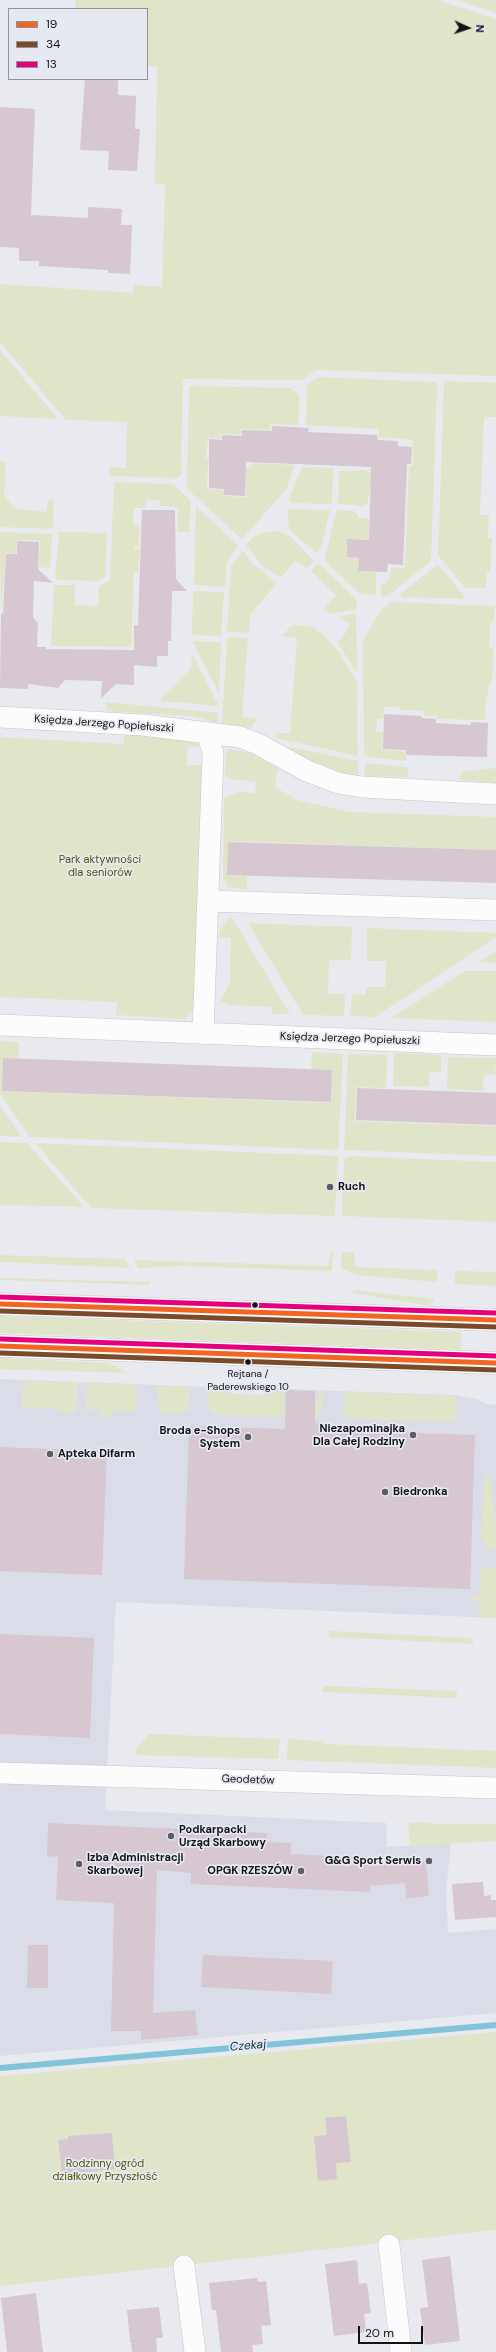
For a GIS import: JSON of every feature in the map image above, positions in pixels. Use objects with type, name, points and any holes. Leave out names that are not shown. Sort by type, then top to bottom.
[{"type":"main road","points":[[0,1304],[496,1320]]},
{"type":"main road","points":[[0,1346],[496,1363]]},
{"type":"street","name":"Księdza Jerzego Popiełuszki","points":[[0,717],[143,725],[208,735],[240,737],[258,744],[307,771],[338,783],[362,787],[496,794]]},
{"type":"street","points":[[203,1034],[213,753],[208,735]]},
{"type":"street","points":[[208,901],[496,910]]},
{"type":"street","name":"Księdza Jerzego Popiełuszki","points":[[0,1025],[496,1045]]},
{"type":"street","name":"Geodetów","points":[[0,1773],[496,1788]]},
{"type":"street","points":[[389,2245],[401,2352]]},
{"type":"street","points":[[184,2266],[195,2352]]},
{"type":"shaded area","points":[[0,1379],[212,1387],[235,1394],[260,1395],[283,1389],[454,1395],[479,1400],[485,1404],[496,1405],[496,1618],[116,1602],[105,1810],[386,1823],[387,1847],[451,1843],[446,1892],[448,1933],[496,1929],[496,2013],[0,2056]]},
{"type":"green space","points":[[76,0],[437,0],[496,19],[496,376],[316,370],[302,380],[183,379],[181,475],[177,478],[109,476],[110,467],[126,468],[127,422],[66,420],[0,342],[0,284],[133,293],[134,285],[162,287],[165,185],[155,184],[157,67],[148,66],[148,8],[75,8]]},
{"type":"green space","points":[[457,0],[496,0],[496,13]]},
{"type":"green space","points":[[0,350],[58,419],[0,416]]},
{"type":"green space","points":[[318,377],[434,382],[437,384],[431,561],[388,596],[381,596],[381,586],[389,580],[391,568],[405,568],[409,466],[413,466],[413,440],[379,437],[379,429],[306,425],[307,385]]},
{"type":"green space","points":[[444,381],[496,383],[496,417],[484,417],[480,515],[489,515],[488,538],[492,538],[490,572],[487,572],[486,588],[465,588],[438,555]]},
{"type":"green space","points":[[189,386],[291,388],[300,395],[298,425],[270,424],[271,430],[241,429],[241,434],[221,434],[221,439],[208,438],[206,458],[211,458],[210,462],[208,462],[207,489],[223,490],[222,496],[246,497],[245,469],[254,463],[294,465],[286,490],[242,539],[187,489]]},
{"type":"green space","points":[[0,460],[6,463],[4,493],[9,502],[16,509],[46,512],[48,500],[54,499],[53,527],[50,529],[0,527]]},
{"type":"green space","points":[[302,467],[333,468],[331,504],[291,503],[289,498]]},
{"type":"green space","points":[[364,470],[372,474],[368,502],[365,506],[338,504],[339,471]]},
{"type":"green space","points":[[114,482],[173,484],[191,501],[189,532],[177,532],[178,507],[160,506],[160,501],[146,499],[145,508],[134,508],[133,524],[139,525],[139,546],[134,546],[134,548],[140,549],[138,573],[134,573],[131,647],[51,646],[54,585],[75,585],[74,605],[98,606],[99,586],[110,580]]},
{"type":"green space","points":[[196,506],[238,546],[227,562],[225,587],[194,585]]},
{"type":"green space","points":[[287,509],[330,510],[320,551],[316,553],[289,529]]},
{"type":"green space","points":[[337,510],[354,511],[359,518],[369,519],[369,531],[373,532],[372,540],[348,539],[347,557],[359,558],[358,571],[376,572],[376,592],[374,595],[360,594],[326,562],[325,557]]},
{"type":"green space","points":[[275,531],[284,533],[292,538],[314,561],[307,568],[295,561],[281,577],[274,574],[261,564],[246,546],[252,538],[261,533]]},
{"type":"green space","points":[[0,532],[52,534],[50,568],[39,567],[40,541],[17,540],[16,554],[6,553],[1,613]]},
{"type":"green space","points":[[59,532],[107,533],[105,577],[99,581],[58,580],[55,578]]},
{"type":"green space","points":[[243,551],[252,563],[277,583],[250,615],[249,633],[227,632],[231,565]]},
{"type":"green space","points":[[317,564],[321,565],[356,599],[357,609],[331,614],[324,609],[336,595],[311,571]]},
{"type":"green space","points":[[437,565],[465,597],[464,599],[401,597],[400,594]]},
{"type":"green space","points":[[193,591],[224,592],[221,636],[192,635]]},
{"type":"green space","points":[[391,602],[495,606],[494,621],[490,622],[489,648],[494,648],[492,682],[489,682],[488,696],[486,696],[485,720],[437,719],[437,716],[424,716],[424,711],[400,710],[399,707],[384,707],[383,719],[377,719],[376,732],[383,732],[382,750],[405,751],[406,761],[369,757],[364,754],[363,640],[381,610]]},
{"type":"green space","points":[[356,613],[357,673],[337,642],[339,640],[341,641],[350,624],[338,617]]},
{"type":"green space","points":[[294,625],[313,627],[325,636],[339,652],[357,681],[358,756],[276,738],[276,733],[290,733],[297,638],[282,636]]},
{"type":"green space","points":[[229,637],[248,638],[242,717],[258,718],[251,727],[243,728],[222,724],[227,639]]},
{"type":"green space","points":[[192,641],[221,642],[219,693]]},
{"type":"green space","points":[[192,653],[219,706],[161,701],[160,699],[191,668]]},
{"type":"green space","points":[[106,702],[218,713],[217,723],[192,716],[106,711]]},
{"type":"green space","name":"Park aktywności dla seniorów","points":[[125,732],[193,739],[200,746],[188,747],[186,765],[203,765],[196,1009],[184,1019],[116,1015],[117,1002],[0,997],[0,737],[123,744]]},
{"type":"green space","points":[[279,745],[358,761],[359,779],[303,758]]},
{"type":"green space","points":[[229,749],[250,753],[278,768],[275,787],[297,800],[349,812],[496,817],[496,850],[228,841],[227,875],[247,876],[247,890],[228,887],[223,877],[224,798],[237,792],[255,793],[256,782],[232,779],[225,776],[226,754]]},
{"type":"green space","points":[[366,763],[406,767],[408,769],[408,777],[364,776]]},
{"type":"green space","points":[[494,768],[496,770],[496,783],[459,780],[462,772]]},
{"type":"green space","points":[[231,916],[290,1014],[272,1014],[271,1007],[228,1005],[220,1001],[230,983],[231,938],[219,937],[220,930]]},
{"type":"green space","points":[[248,923],[352,927],[351,960],[329,960],[328,994],[345,994],[344,1016],[303,1015]]},
{"type":"green space","points":[[367,928],[496,933],[496,937],[375,1017],[350,1016],[352,994],[366,995],[366,987],[385,987],[386,961],[367,961]]},
{"type":"green space","points":[[496,951],[496,963],[479,962]]},
{"type":"green space","points":[[465,971],[496,971],[496,1022],[391,1018]]},
{"type":"green space","points":[[0,1041],[19,1042],[18,1058],[3,1058],[2,1091],[331,1103],[332,1070],[311,1069],[312,1052],[343,1054],[338,1150],[30,1137],[0,1094]]},
{"type":"green space","points":[[394,1053],[441,1055],[441,1072],[429,1072],[429,1087],[393,1086]]},
{"type":"green space","points":[[348,1054],[387,1055],[386,1088],[356,1087],[355,1121],[496,1126],[496,1156],[344,1150]]},
{"type":"green space","points":[[448,1057],[496,1058],[495,1075],[484,1075],[483,1091],[447,1089]]},
{"type":"green space","points":[[0,1105],[22,1137],[0,1136]]},
{"type":"green space","points":[[0,1142],[27,1143],[84,1207],[0,1205]]},
{"type":"green space","points":[[35,1143],[338,1156],[335,1216],[91,1208]]},
{"type":"green space","points":[[349,1156],[496,1162],[496,1222],[342,1216],[344,1159]]},
{"type":"green space","points":[[331,1251],[333,1251],[332,1271],[183,1266],[138,1268],[134,1260],[328,1266]]},
{"type":"green space","points":[[342,1252],[354,1253],[355,1267],[438,1270],[437,1282],[356,1275],[341,1268]]},
{"type":"green space","points":[[0,1255],[125,1259],[130,1268],[0,1262]]},
{"type":"green space","points":[[455,1271],[496,1272],[496,1286],[455,1284]]},
{"type":"green space","points":[[0,1278],[150,1282],[150,1285],[0,1280]]},
{"type":"green space","points":[[353,1290],[435,1299],[429,1305],[425,1305],[353,1293]]},
{"type":"green space","points":[[0,1316],[461,1332],[461,1350],[0,1333]]},
{"type":"green space","points":[[0,1358],[109,1363],[128,1373],[0,1369]]},
{"type":"green space","points":[[23,1381],[78,1382],[77,1413],[60,1413],[60,1409],[22,1408]]},
{"type":"green space","points":[[87,1383],[135,1384],[138,1412],[113,1410],[112,1416],[99,1415],[99,1410],[86,1409]]},
{"type":"green space","points":[[157,1385],[190,1387],[189,1410],[183,1413],[160,1412]]},
{"type":"green space","points":[[208,1387],[234,1395],[260,1396],[284,1390],[284,1402],[317,1403],[318,1391],[323,1391],[321,1414],[318,1418],[215,1415],[207,1408]]},
{"type":"green space","points":[[345,1392],[456,1396],[455,1419],[453,1422],[349,1419],[344,1413]]},
{"type":"green space","points":[[490,1475],[496,1528],[496,1550],[489,1550],[481,1539],[484,1476]]},
{"type":"green space","points":[[480,1567],[496,1568],[496,1618],[480,1618],[479,1601],[465,1600],[479,1595]]},
{"type":"green space","points":[[329,1631],[471,1638],[474,1644],[329,1637]]},
{"type":"green space","points":[[323,1686],[457,1691],[457,1698],[323,1692]]},
{"type":"green space","points":[[149,1734],[280,1739],[278,1759],[136,1755],[135,1752],[137,1747]]},
{"type":"green space","points":[[288,1739],[321,1741],[322,1739],[325,1744],[496,1751],[496,1768],[287,1760]]},
{"type":"green space","points":[[420,1822],[435,1824],[496,1824],[496,1841],[410,1846],[408,1823]]},
{"type":"green space","name":"Rodzinny ogród działkowy Przyszłość","points":[[496,2032],[496,2230],[0,2286],[0,2076]]},
{"type":"building","points":[[85,80],[118,80],[118,95],[136,96],[135,129],[140,129],[137,171],[108,170],[109,151],[80,150]]},
{"type":"building","points":[[0,107],[35,109],[31,215],[88,218],[88,207],[122,209],[121,225],[132,225],[130,274],[108,273],[108,270],[39,266],[39,261],[19,261],[19,248],[0,247]]},
{"type":"building","points":[[272,426],[309,428],[308,432],[377,435],[378,440],[398,441],[398,446],[412,447],[411,464],[407,464],[403,565],[388,564],[387,572],[358,571],[359,558],[347,557],[347,539],[369,540],[371,467],[246,462],[245,496],[223,495],[224,489],[209,488],[209,439],[222,440],[222,435],[242,436],[242,430],[272,431]]},
{"type":"building","points":[[142,510],[175,510],[176,579],[187,591],[172,591],[171,641],[168,641],[168,656],[157,656],[157,667],[134,665],[134,685],[116,684],[101,698],[102,681],[65,680],[58,688],[28,684],[28,689],[0,688],[1,614],[3,614],[6,554],[17,554],[17,541],[39,542],[38,569],[53,583],[34,581],[33,618],[38,623],[37,647],[46,647],[46,649],[134,650],[134,625],[138,625]]},
{"type":"building","points":[[384,714],[422,716],[421,718],[436,719],[436,723],[471,725],[471,722],[488,723],[487,757],[406,755],[406,750],[383,749]]},
{"type":"building","points":[[228,842],[496,850],[496,883],[227,875]]},
{"type":"building","points":[[3,1058],[332,1070],[331,1102],[2,1091]]},
{"type":"building","points":[[357,1088],[496,1093],[496,1125],[356,1120]]},
{"type":"building","points":[[286,1390],[315,1391],[315,1423],[356,1431],[475,1435],[470,1589],[184,1579],[189,1426],[285,1429]]},
{"type":"building","points":[[0,1447],[107,1451],[102,1575],[0,1571]]},
{"type":"building","points":[[0,1634],[94,1638],[90,1738],[0,1734]]},
{"type":"building","points":[[48,1823],[267,1833],[267,1842],[291,1843],[291,1854],[371,1858],[371,1866],[426,1861],[429,1896],[406,1898],[405,1883],[370,1886],[370,1892],[191,1884],[191,1873],[157,1870],[153,2013],[195,2010],[198,2035],[141,2040],[141,2031],[111,2031],[114,1903],[56,1900],[58,1857],[47,1856]]},
{"type":"building","points":[[483,1882],[484,1896],[491,1895],[491,1900],[496,1900],[496,1917],[455,1920],[452,1884]]},
{"type":"building","points":[[28,1945],[48,1945],[48,1988],[27,1988]]},
{"type":"building","points":[[203,1955],[333,1961],[331,1994],[201,1987]]},
{"type":"building","points":[[346,2116],[351,2162],[336,2163],[337,2179],[318,2181],[314,2136],[327,2135],[325,2118]]},
{"type":"building","points":[[112,2133],[115,2169],[82,2173],[83,2180],[63,2182],[58,2140],[68,2139],[68,2136]]},
{"type":"building","points":[[450,2256],[460,2341],[425,2345],[420,2308],[428,2307],[422,2260]]},
{"type":"building","points":[[357,2260],[359,2284],[367,2283],[371,2313],[364,2314],[366,2332],[334,2336],[325,2264]]},
{"type":"building","points":[[257,2278],[258,2282],[266,2281],[271,2325],[261,2326],[263,2344],[252,2345],[253,2352],[221,2352],[216,2310],[212,2310],[209,2283]]},
{"type":"building","points":[[36,2293],[43,2352],[7,2352],[1,2298]]},
{"type":"building","points":[[159,2307],[163,2338],[156,2338],[157,2352],[132,2352],[131,2342],[129,2342],[127,2310]]},
{"type":"waterway","name":"Czekaj","points":[[0,2068],[496,2025]]},
{"type":"transit line","name":"13","points":[[0,1297],[496,1313]]},
{"type":"transit line","name":"19","points":[[0,1304],[496,1320]]},
{"type":"transit line","name":"34","points":[[0,1311],[496,1327]]},
{"type":"transit line","name":"13","points":[[0,1339],[496,1356]]},
{"type":"transit line","name":"19","points":[[0,1346],[496,1363]]},
{"type":"transit line","name":"34","points":[[0,1353],[496,1370]]},
{"type":"place","name":"Ruch","points":[[330,1187]]},
{"type":"place","name":"Rejtana / Paderewskiego 10","points":[[248,1362]]},
{"type":"place","name":"Niezapominajka Dla Całej Rodziny","points":[[413,1435]]},
{"type":"place","name":"Broda e-Shops System","points":[[248,1437]]},
{"type":"place","name":"Apteka Difarm","points":[[50,1454]]},
{"type":"place","name":"Biedronka","points":[[385,1492]]},
{"type":"place","name":"Podkarpacki Urząd Skarbowy","points":[[171,1836]]},
{"type":"place","name":"G&G Sport Serwis","points":[[429,1861]]},
{"type":"place","name":"Izba Administracji Skarbowej","points":[[79,1864]]},
{"type":"place","name":"OPGK RZESZÓW","points":[[301,1871]]}]
